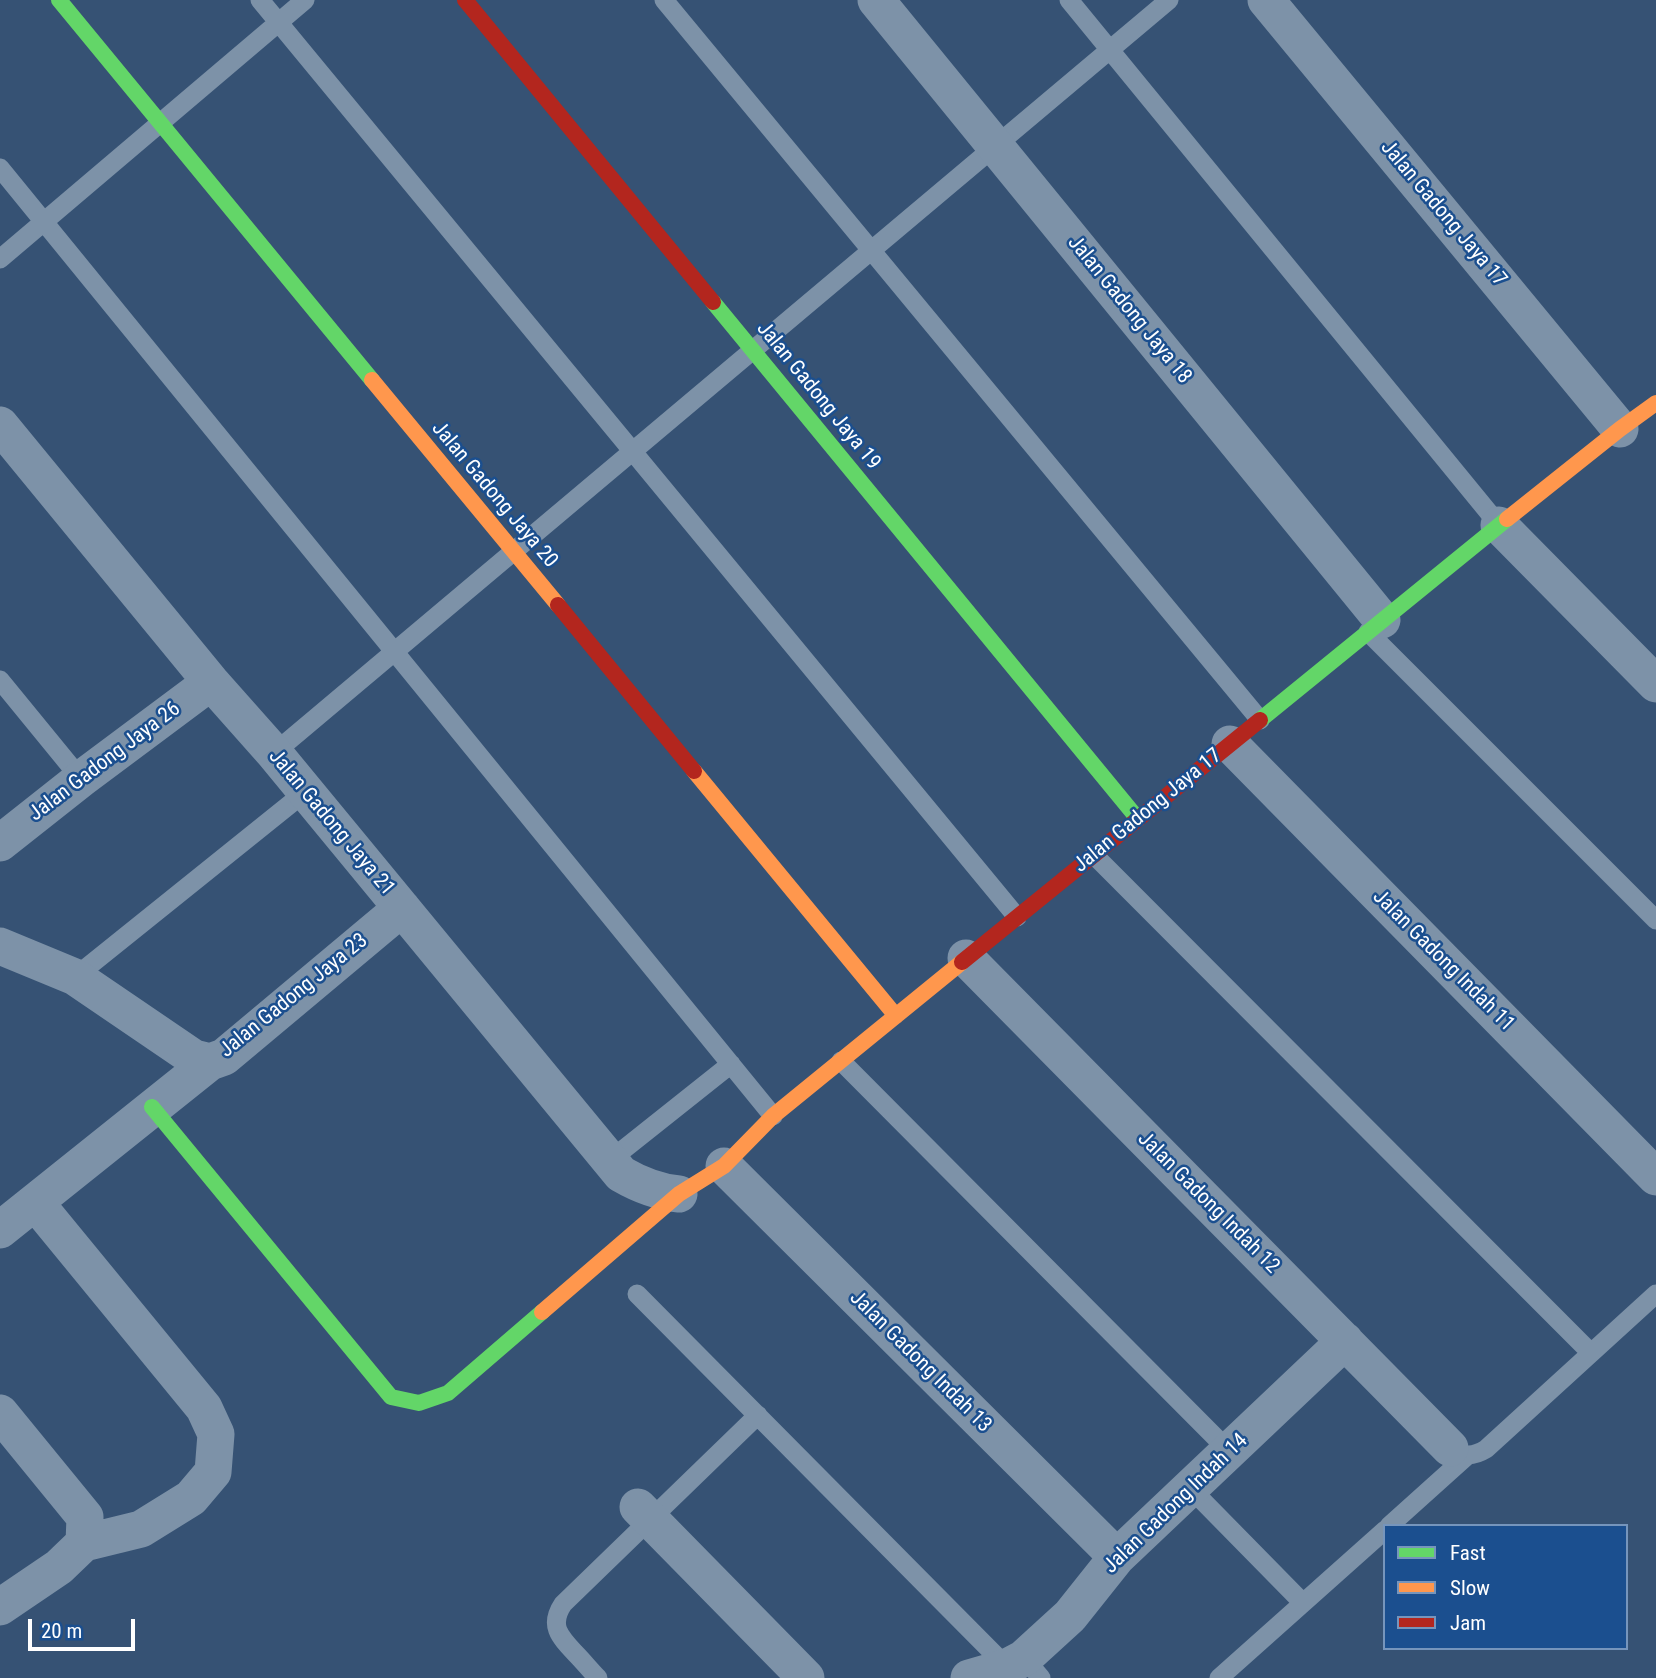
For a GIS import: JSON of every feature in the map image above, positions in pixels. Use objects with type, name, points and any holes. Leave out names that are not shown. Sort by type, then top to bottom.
[{"type":"street","name":"Jalan Gadong Jaya 20","points":[[59,0],[896,1016]]},
{"type":"street","name":"Jalan Gadong Jaya 19","points":[[466,0],[1138,819]]},
{"type":"street","name":"Jalan Gadong Jaya 18","points":[[876,0],[996,146],[1375,626]]},
{"type":"street","name":"Jalan Gadong Jaya 17","points":[[1266,0],[1629,422]]},
{"type":"street","name":"Jalan Gadong Jaya 17","points":[[152,1107],[391,1397],[419,1403],[448,1393],[679,1194],[723,1166],[773,1116],[1499,525],[1656,403]]},
{"type":"street","name":"Jalan Gadong Jaya 21","points":[[0,425],[621,1174],[662,1193],[679,1194]]},
{"type":"street","points":[[1499,525],[1656,684]]},
{"type":"street","name":"Jalan Gadong Jaya 26","points":[[0,842],[211,682]]},
{"type":"street","name":"Jalan Gadong Indah 11","points":[[1230,744],[1656,1177]]},
{"type":"street","name":"Jalan Gadong Jaya 23","points":[[0,946],[75,976],[194,1058],[209,1062],[224,1057],[402,908]]},
{"type":"street","name":"Jalan Gadong Indah 12","points":[[967,958],[1345,1341],[1459,1452]]},
{"type":"street","points":[[0,1230],[209,1062]]},
{"type":"street","name":"Jalan Gadong Indah 13","points":[[723,1166],[1117,1557]]},
{"type":"street","points":[[0,1607],[59,1567],[84,1543],[141,1529],[191,1498],[213,1472],[216,1434],[204,1408],[35,1202]]},
{"type":"street","name":"Jalan Gadong Indah 14","points":[[969,1678],[1024,1668],[1117,1557],[1345,1341]]},
{"type":"street","points":[[0,1413],[85,1517],[84,1543]]},
{"type":"street","points":[[644,1513],[806,1678]]},
{"type":"lane","points":[[260,0],[1017,917]]},
{"type":"lane","points":[[0,259],[305,0]]},
{"type":"lane","points":[[664,0],[1260,720]]},
{"type":"lane","points":[[1069,0],[1499,525]]},
{"type":"lane","points":[[274,754],[1169,0]]},
{"type":"lane","points":[[0,167],[773,1116]]},
{"type":"lane","points":[[1629,422],[1656,432]]},
{"type":"lane","points":[[1375,626],[1656,920]]},
{"type":"lane","points":[[0,680],[81,779]]},
{"type":"lane","points":[[75,976],[304,793]]},
{"type":"lane","points":[[1094,855],[1591,1353]]},
{"type":"lane","points":[[841,1061],[1229,1451]]},
{"type":"lane","points":[[610,1161],[731,1064]]},
{"type":"lane","points":[[637,1294],[758,1415],[1024,1668]]},
{"type":"lane","points":[[1392,1524],[1459,1452],[1478,1454],[1486,1449],[1656,1294]]},
{"type":"lane","points":[[598,1678],[558,1633],[555,1622],[558,1612],[644,1513],[758,1415]]},
{"type":"lane","points":[[1190,1488],[1303,1603]]},
{"type":"lane","points":[[1219,1678],[1383,1532]]},
{"type":"traffic: fast","points":[[59,0],[372,380]]},
{"type":"traffic: fast","points":[[713,302],[1138,819]]},
{"type":"traffic: fast","points":[[1260,720],[1507,519]]},
{"type":"traffic: fast","points":[[152,1107],[391,1397],[419,1403],[448,1393],[542,1312]]},
{"type":"traffic: slow","points":[[372,380],[558,605]]},
{"type":"traffic: slow","points":[[1507,519],[1656,403]]},
{"type":"traffic: slow","points":[[694,771],[896,1016]]},
{"type":"traffic: slow","points":[[542,1312],[679,1194],[724,1166],[773,1116],[962,962]]},
{"type":"traffic: jam","points":[[465,0],[713,302]]},
{"type":"traffic: jam","points":[[558,605],[694,771]]},
{"type":"traffic: jam","points":[[962,962],[1260,720]]}]
